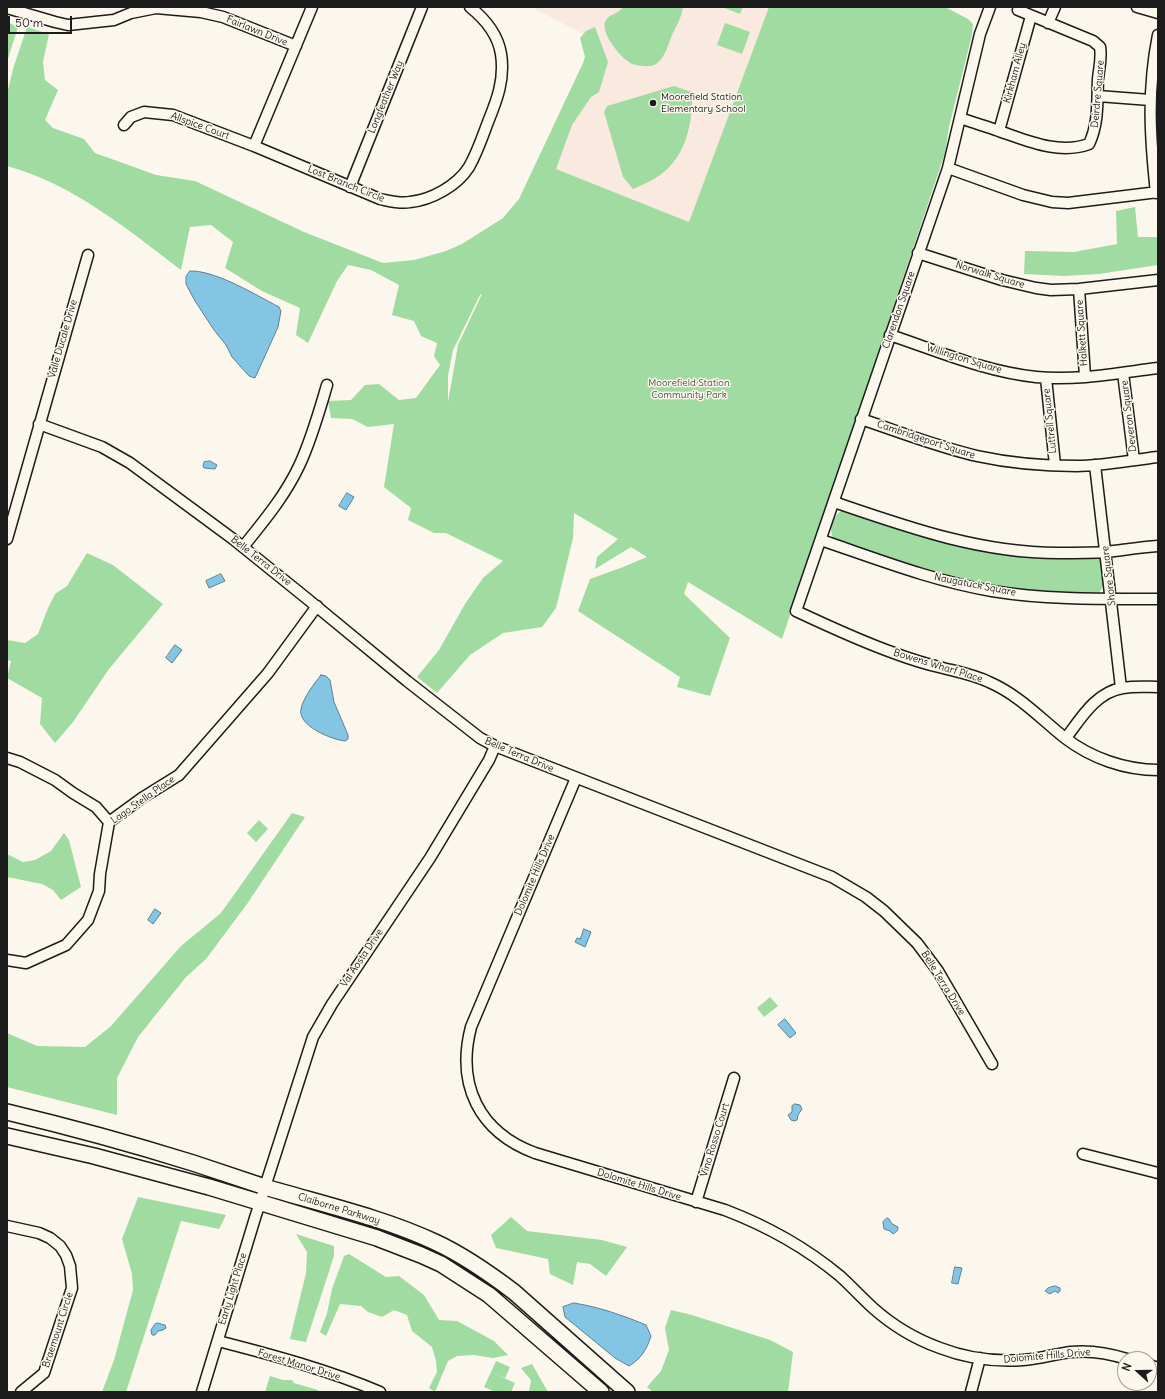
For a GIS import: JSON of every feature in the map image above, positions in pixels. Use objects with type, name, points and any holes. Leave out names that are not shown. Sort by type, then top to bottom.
[{"type":"main road","name":"Claiborne Parkway","points":[[7,1112],[110,1138],[193,1163],[265,1187],[347,1210],[403,1229],[434,1242],[495,1277],[627,1392]]},
{"type":"main road","name":"Claiborne Parkway","points":[[7,1136],[94,1156],[260,1202],[394,1244],[441,1264],[467,1280],[504,1307],[601,1392]]},
{"type":"street","points":[[254,146],[312,7]]},
{"type":"street","name":"Longfeather Way","points":[[350,187],[422,7]]},
{"type":"street","name":"Lost Branch Circle","points":[[254,146],[380,199],[410,202],[437,194],[454,184],[468,169],[475,155],[498,96],[503,69],[501,53],[493,32],[480,16],[470,7]]},
{"type":"street","name":"Clarendon Square","points":[[796,611],[948,168],[980,34],[990,7]]},
{"type":"street","points":[[1048,24],[1055,7]]},
{"type":"street","points":[[1137,7],[1158,13]]},
{"type":"street","name":"Fairlawn Drive","points":[[7,8],[68,25],[114,20],[130,10],[156,8],[201,12],[223,17],[296,46]]},
{"type":"street","name":"Deirdre Square","points":[[961,118],[1040,145],[1056,148],[1080,147],[1089,144],[1096,125],[1101,55],[1100,47],[1093,42],[1018,10]]},
{"type":"street","name":"Kirkham Alley","points":[[999,131],[1031,16]]},
{"type":"street","points":[[948,168],[1023,195],[1052,202],[1068,203],[1157,192],[1151,140],[1150,100],[1158,35]]},
{"type":"street","points":[[1098,96],[1150,100]]},
{"type":"street","name":"Allspice Court","points":[[124,125],[131,118],[144,112],[173,115],[254,146]]},
{"type":"street","name":"Norwalk Square","points":[[918,253],[1018,285],[1051,290],[1078,289],[1158,280]]},
{"type":"street","name":"Valle Ducale Drive","points":[[7,539],[88,254]]},
{"type":"street","name":"Halkett Square","points":[[1078,289],[1085,376]]},
{"type":"street","name":"Willington Square","points":[[890,335],[969,363],[1005,372],[1046,378],[1123,373],[1158,368]]},
{"type":"street","name":"Deveron Square","points":[[1123,373],[1134,460]]},
{"type":"street","name":"Luttrell Square","points":[[1046,378],[1055,465]]},
{"type":"street","points":[[243,547],[277,504],[299,466],[327,385]]},
{"type":"street","name":"Cambridgeport Square","points":[[862,419],[945,447],[977,456],[1018,463],[1095,465],[1158,457]]},
{"type":"street","name":"Belle Terra Drive","points":[[39,424],[102,447],[130,463],[243,547],[317,606],[407,682],[480,738],[495,746],[576,778],[832,877],[866,897],[884,911],[917,942],[938,971],[992,1064]]},
{"type":"street","name":"Shore Square","points":[[1095,465],[1121,688]]},
{"type":"street","points":[[834,502],[930,534],[977,545],[1023,552],[1106,552],[1158,546]]},
{"type":"street","name":"Naugatuck Square","points":[[821,540],[939,579],[991,591],[1062,598],[1158,598]]},
{"type":"street","name":"Lago Stella Place","points":[[7,960],[26,963],[66,945],[88,920],[100,891],[100,874],[109,822],[142,798],[179,775],[268,673],[317,606]]},
{"type":"street","name":"Bowens Wharf Place","points":[[796,611],[856,639],[893,653],[974,676],[996,685],[1012,694],[1080,748],[1105,760],[1135,768],[1158,770]]},
{"type":"street","points":[[1066,738],[1085,711],[1110,691],[1132,686],[1158,687]]},
{"type":"street","name":"Val Aosta Drive","points":[[265,1187],[310,1046],[323,1018],[430,858],[495,746]]},
{"type":"street","points":[[7,758],[20,762],[56,780],[73,793],[96,807],[109,822]]},
{"type":"street","name":"Dolomite Hills Drive","points":[[576,778],[471,1027],[467,1041],[466,1069],[473,1098],[488,1122],[498,1133],[510,1142],[522,1148],[696,1202],[748,1220],[774,1231],[819,1260],[890,1322],[908,1333],[940,1348],[980,1358],[1001,1360],[1022,1360],[1069,1352],[1086,1351],[1117,1357]]},
{"type":"street","name":"Vino Rosso Court","points":[[696,1202],[734,1078]]},
{"type":"street","points":[[1083,1154],[1158,1173]]},
{"type":"street","name":"Early Light Place","points":[[202,1392],[265,1187]]},
{"type":"street","name":"Braemount Circle","points":[[7,1226],[39,1233],[50,1238],[60,1246],[66,1255],[70,1266],[72,1288],[44,1373],[22,1392]]},
{"type":"street","name":"Forest Manor Drive","points":[[218,1341],[290,1360],[380,1392]]},
{"type":"street","points":[[971,1392],[980,1358]]},
{"type":"shaded area","name":"Moorefield Station Elementary School","points":[[531,7],[769,7],[689,222],[544,164],[601,43]]},
{"type":"green space","points":[[623,7],[683,7],[666,51],[656,64],[646,66],[631,63],[621,55],[608,38],[605,27],[606,19]]},
{"type":"green space","points":[[722,7],[743,7],[740,14]]},
{"type":"green space","name":"Moorefield Station Community Park","points":[[769,7],[945,7],[968,19],[973,24],[972,35],[949,127],[945,153],[782,639],[688,582],[684,594],[730,638],[710,696],[677,687],[680,677],[578,611],[590,579],[647,557],[631,547],[595,569],[597,557],[618,539],[574,513],[573,538],[556,608],[542,627],[503,633],[470,655],[437,693],[417,677],[439,650],[465,604],[483,578],[503,561],[446,533],[434,533],[408,520],[411,508],[384,487],[394,424],[368,427],[352,419],[331,418],[328,401],[351,400],[365,385],[379,384],[399,400],[416,398],[440,365],[434,356],[437,343],[421,336],[414,321],[392,315],[399,285],[371,270],[348,265],[337,281],[308,343],[296,335],[300,308],[262,291],[225,268],[233,242],[211,225],[190,227],[181,270],[120,224],[77,196],[31,174],[7,166],[7,94],[13,69],[27,27],[49,34],[43,62],[45,80],[58,90],[45,120],[53,128],[84,139],[95,153],[156,175],[195,181],[304,232],[383,263],[414,260],[446,251],[462,244],[503,218],[519,199],[583,63],[585,57],[580,38],[586,31],[595,27],[608,62],[599,92],[591,97],[572,125],[556,169],[689,222]],"holes":[[[482,294],[458,345],[448,402],[448,376],[453,350],[480,295]]]},
{"type":"green space","points":[[7,22],[18,27],[7,62]]},
{"type":"green space","points":[[725,23],[750,32],[742,54],[717,45]]},
{"type":"green space","points":[[674,86],[692,92],[691,115],[682,148],[677,158],[660,175],[633,189],[623,177],[604,112],[607,106]]},
{"type":"green space","points":[[1135,207],[1138,237],[1158,237],[1158,265],[1099,274],[1064,276],[1024,274],[1025,251],[1074,252],[1117,244],[1116,211]]},
{"type":"green space","points":[[842,510],[848,510],[941,540],[1098,557],[1104,572],[1104,584],[1099,593],[1095,595],[1011,589],[945,577],[908,566],[834,540],[831,532],[833,520]]},
{"type":"green space","points":[[87,553],[113,565],[163,604],[109,669],[73,722],[55,743],[40,724],[42,698],[7,678],[11,661],[7,660],[7,640],[25,643],[38,634],[55,594],[67,586]]},
{"type":"green space","points":[[292,813],[305,817],[247,904],[206,959],[186,977],[138,1037],[117,1078],[117,1115],[7,1087],[7,1033],[37,1046],[85,1047],[111,1026],[181,946],[221,913]]},
{"type":"green space","points":[[259,820],[268,829],[256,842],[247,833]]},
{"type":"green space","points":[[64,833],[69,840],[81,887],[61,900],[53,890],[42,884],[7,877],[7,854],[23,862],[35,860],[51,851]]},
{"type":"green space","points":[[770,997],[778,1006],[764,1017],[757,1008]]},
{"type":"green space","points":[[138,1197],[226,1215],[219,1229],[181,1221],[126,1392],[102,1392],[114,1360],[133,1290],[132,1274],[122,1239]]},
{"type":"green space","points":[[511,1217],[527,1231],[602,1240],[627,1247],[606,1276],[590,1264],[577,1262],[573,1285],[550,1274],[548,1259],[496,1248],[491,1235]]},
{"type":"green space","points":[[296,1234],[334,1246],[334,1256],[306,1342],[290,1339],[306,1273],[307,1252]]},
{"type":"green space","points":[[349,1254],[386,1277],[399,1276],[424,1295],[439,1320],[457,1321],[494,1341],[508,1355],[493,1358],[474,1355],[457,1356],[448,1361],[435,1392],[429,1388],[437,1372],[432,1347],[412,1331],[407,1315],[394,1310],[382,1317],[368,1312],[361,1306],[340,1304],[326,1336],[320,1332],[327,1313],[332,1289],[344,1256]]},
{"type":"green space","points":[[671,1310],[692,1315],[770,1340],[793,1352],[788,1392],[653,1392],[647,1387],[661,1371],[669,1350],[665,1328]]},
{"type":"green space","points":[[496,1361],[510,1367],[505,1378],[491,1372]]},
{"type":"green space","points":[[532,1364],[548,1392],[529,1392],[531,1380],[521,1368]]},
{"type":"green space","points":[[491,1372],[515,1383],[511,1392],[495,1392],[484,1387]]},
{"type":"green space","points":[[270,1376],[283,1380],[292,1380],[294,1383],[318,1390],[318,1392],[265,1392]]},
{"type":"water","points":[[190,271],[200,272],[223,279],[279,307],[281,311],[278,327],[255,378],[249,376],[232,357],[226,345],[195,301],[186,284],[186,277]]},
{"type":"water","points":[[210,461],[217,465],[215,469],[204,468],[204,462]]},
{"type":"water","points":[[347,493],[354,497],[346,510],[339,506]]},
{"type":"water","points":[[221,574],[225,581],[209,588],[206,581]]},
{"type":"water","points":[[175,645],[182,650],[172,663],[166,658]]},
{"type":"water","points":[[321,675],[326,676],[330,680],[334,702],[348,735],[348,739],[345,741],[332,738],[317,731],[304,721],[301,715],[304,700]]},
{"type":"water","points":[[155,909],[161,913],[153,924],[148,920]]},
{"type":"water","points":[[584,929],[591,932],[585,947],[575,942],[577,938],[580,939]]},
{"type":"water","points":[[785,1019],[796,1033],[790,1038],[778,1025]]},
{"type":"water","points":[[795,1104],[800,1105],[802,1109],[797,1120],[794,1121],[791,1120],[788,1115],[792,1112],[792,1106]]},
{"type":"water","points":[[887,1218],[892,1224],[898,1227],[897,1231],[893,1234],[884,1229],[883,1222]]},
{"type":"water","points":[[955,1267],[962,1268],[958,1284],[952,1283]]},
{"type":"water","points":[[1055,1286],[1060,1288],[1058,1293],[1055,1291],[1050,1294],[1045,1291],[1048,1288]]},
{"type":"water","points":[[574,1303],[610,1312],[646,1325],[651,1336],[643,1353],[629,1366],[615,1358],[565,1317],[563,1307]]},
{"type":"water","points":[[157,1323],[165,1325],[166,1328],[158,1331],[155,1335],[152,1335],[151,1330]]},
{"type":"place","name":"Moorefield Station Elementary School","points":[[653,103]]}]
